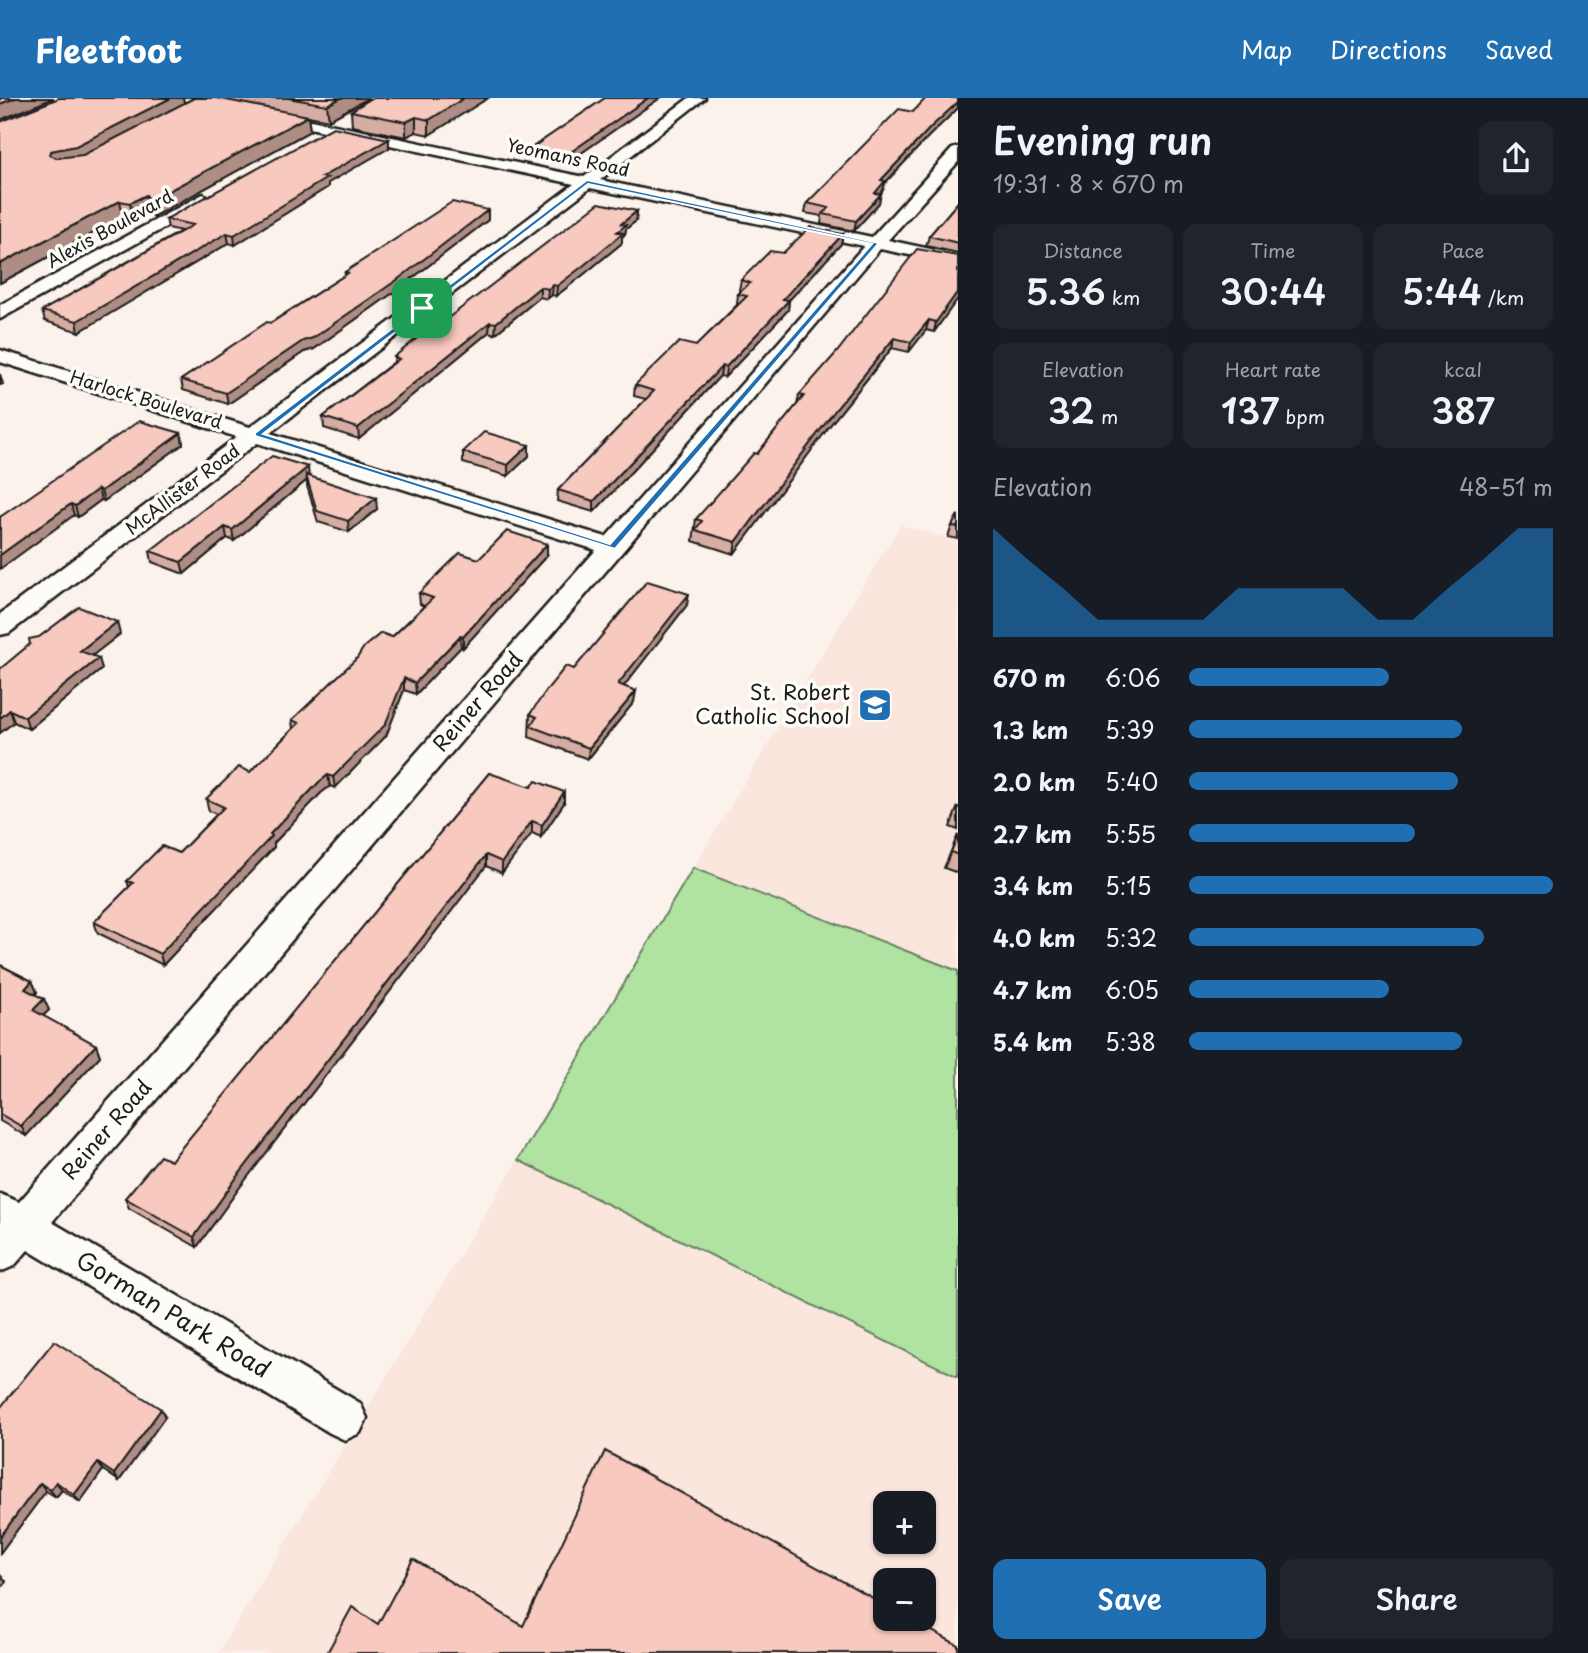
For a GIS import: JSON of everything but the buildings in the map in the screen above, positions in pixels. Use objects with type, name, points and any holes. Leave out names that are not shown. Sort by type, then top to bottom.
[{"type":"street","name":"Yeomans Road","points":[[170,98],[229,107],[958,260]]},
{"type":"street","name":"McAllister Road","points":[[0,627],[698,98]]},
{"type":"street","points":[[307,141],[352,116]]},
{"type":"street","name":"Reiner Road","points":[[8,1230],[958,152]]},
{"type":"street","name":"Alexis Boulevard","points":[[0,313],[213,194]]},
{"type":"street","name":"Harlock Boulevard","points":[[0,356],[258,434],[612,547]]},
{"type":"street","name":"Gorman Park Road","points":[[8,1230],[345,1418]]},
{"type":"shaded area","name":"St. Robert Catholic School","points":[[900,525],[958,541],[958,971],[693,868]]},
{"type":"shaded area","points":[[518,1160],[958,1377],[958,1653],[218,1653]]},
{"type":"green space","points":[[693,868],[958,971],[958,1377],[518,1160]]},
{"type":"place","name":"St. Robert Catholic School","points":[[875,705]]},
{"type":"route","points":[[587,182],[876,243],[612,547],[258,434],[422,308],[587,182]]}]
